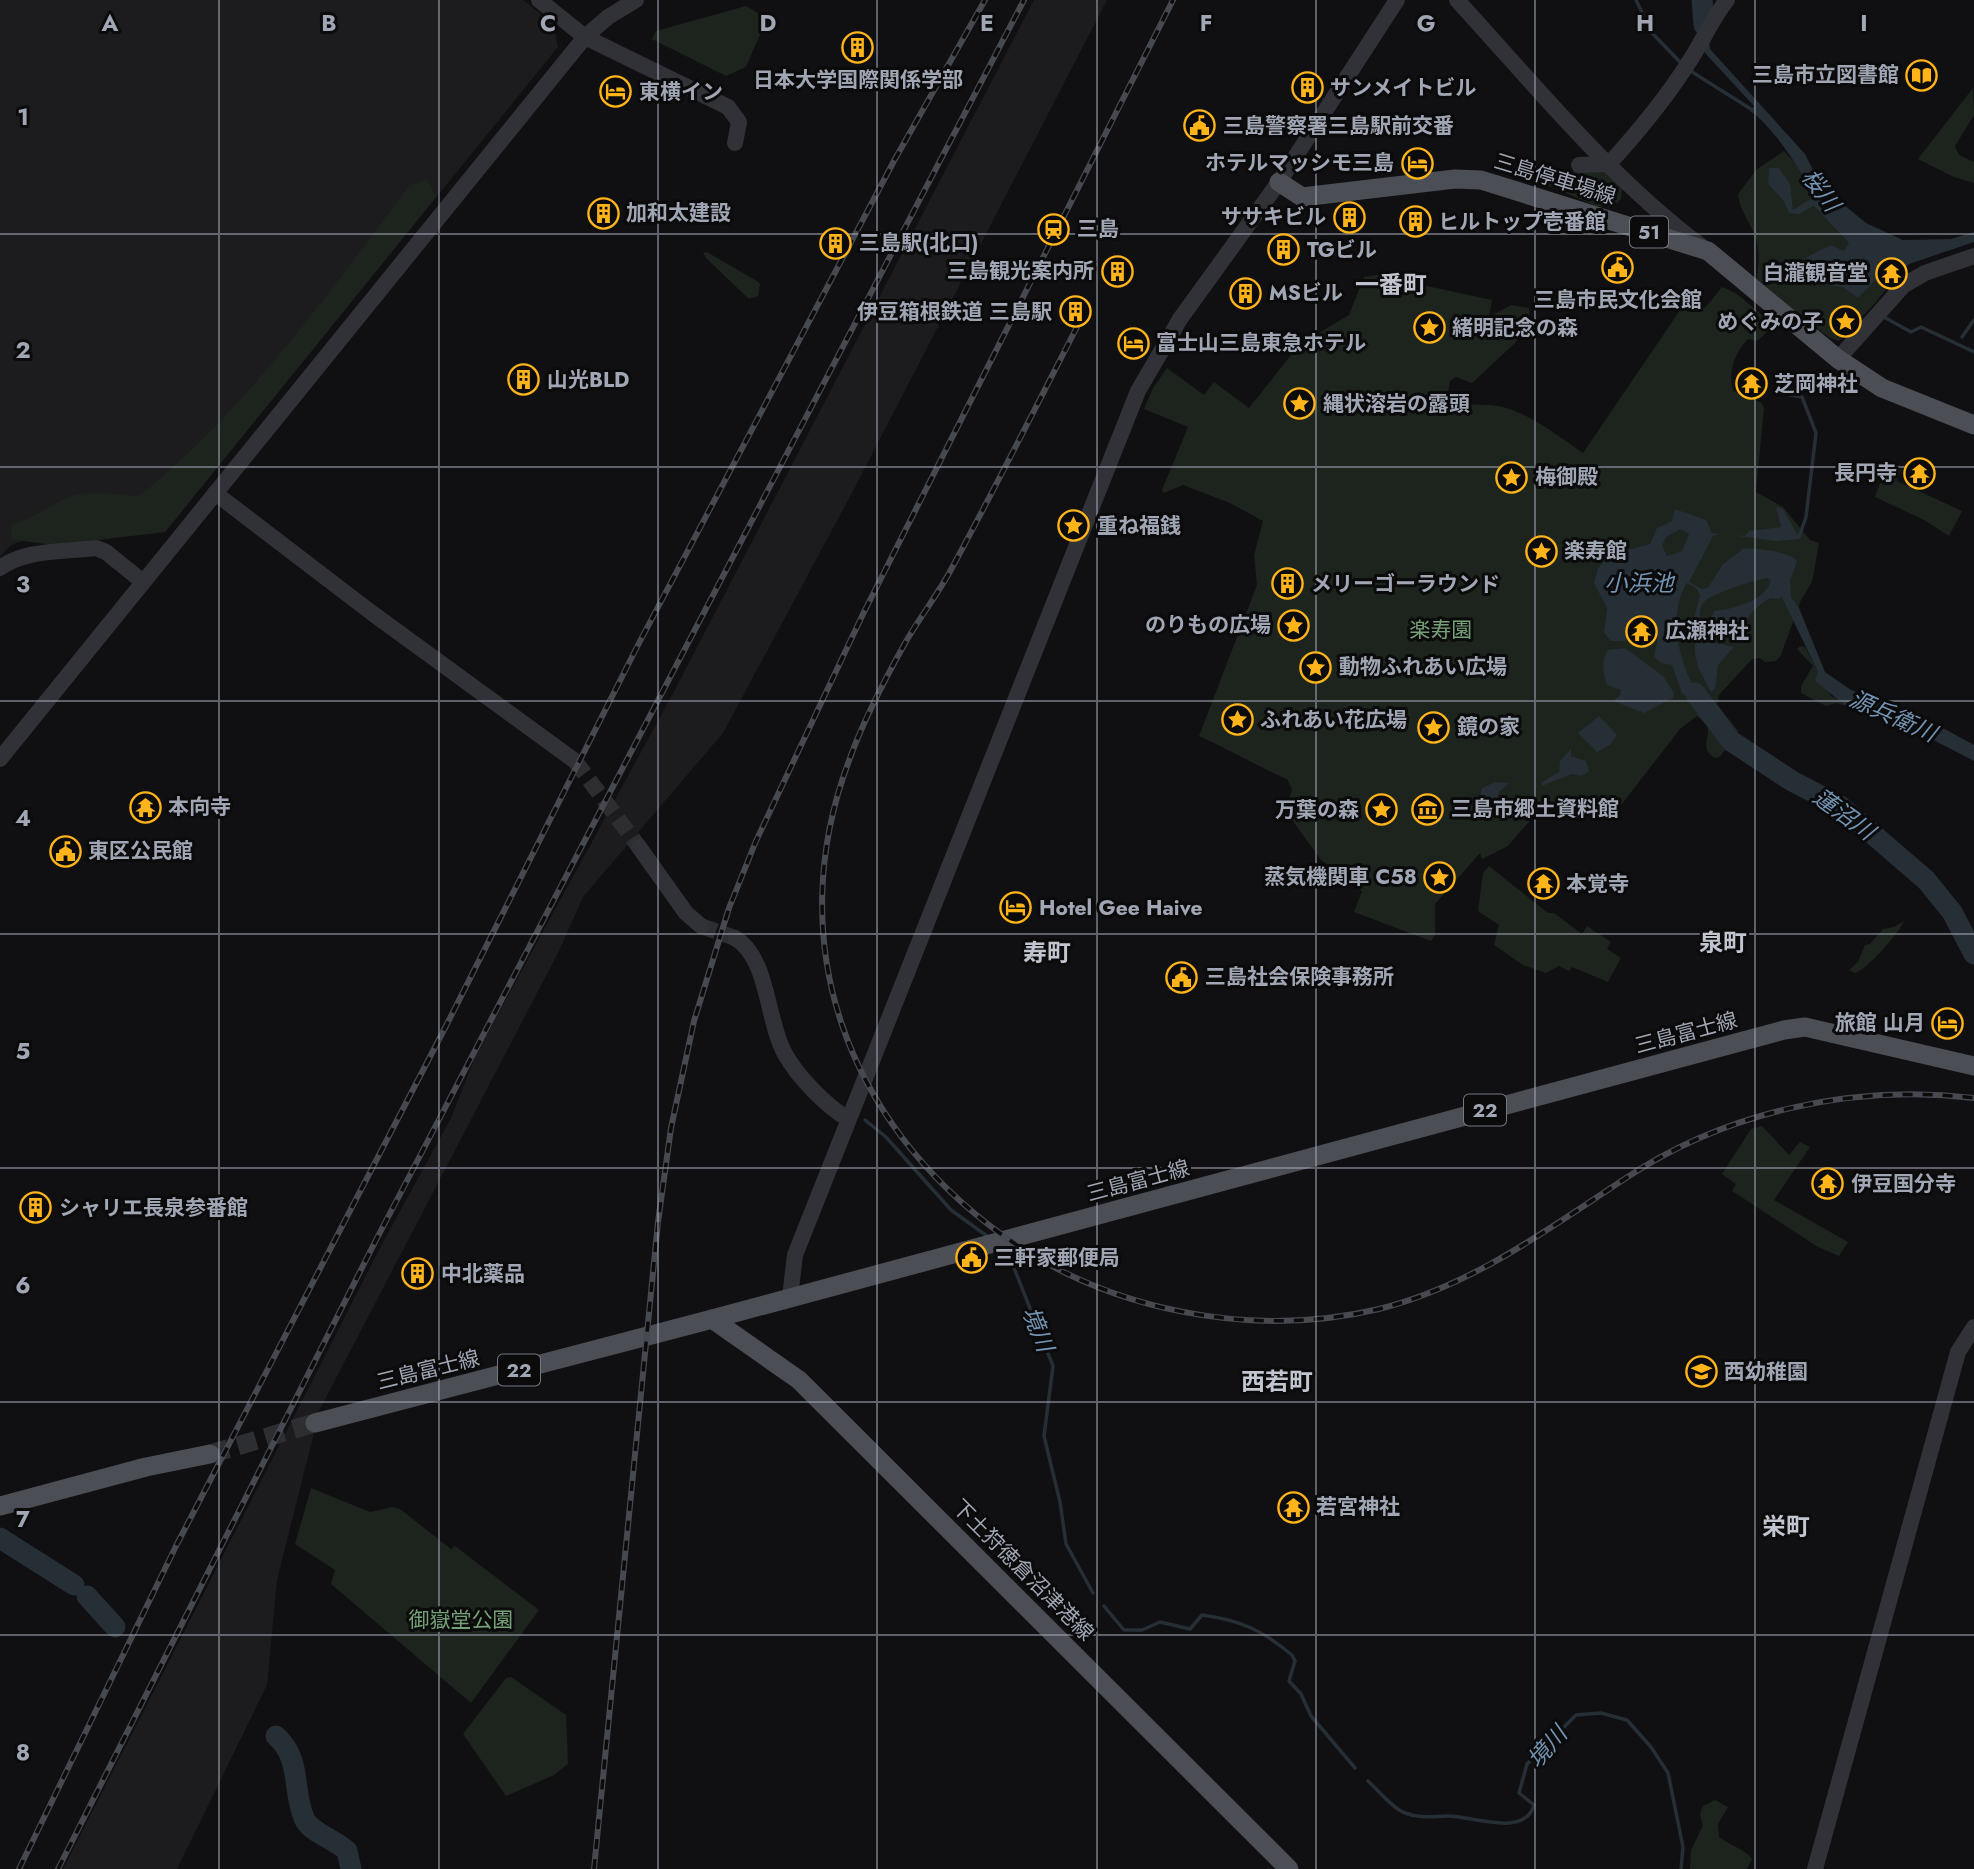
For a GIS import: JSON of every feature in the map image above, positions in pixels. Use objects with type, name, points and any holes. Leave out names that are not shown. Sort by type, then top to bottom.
[{"type":"main road","name":"三島停車場線","points":[[1279,182],[1303,197],[1455,179],[1480,180],[1708,251],[1838,359],[1882,388],[1974,425]]},
{"type":"main road","name":"三島富士線","points":[[315,1423],[1252,1175],[1784,1030],[1805,1027],[1817,1029],[1974,1066]]},
{"type":"main road","name":"下土狩徳倉沼津港線","points":[[712,1319],[799,1380],[1289,1869]]},
{"type":"main road","points":[[0,1506],[146,1467],[210,1454]]},
{"type":"street","points":[[539,0],[585,37],[728,107],[738,122],[735,143]]},
{"type":"street","points":[[0,759],[585,37],[608,17],[636,0]]},
{"type":"street","points":[[790,1297],[795,1255],[1138,391],[1180,319],[1279,182],[1397,0]]},
{"type":"street","points":[[1457,0],[1609,164],[1671,223],[1708,251]]},
{"type":"street","points":[[1579,165],[1609,164],[1657,110],[1704,39],[1713,18],[1727,0]]},
{"type":"street","points":[[1838,359],[1904,285],[1925,273],[1974,256]]},
{"type":"street","points":[[215,493],[372,613],[575,761]]},
{"type":"street","points":[[0,568],[20,558],[96,548],[106,552],[143,582]]},
{"type":"street","points":[[639,847],[686,913],[701,926]]},
{"type":"street","points":[[735,938],[753,957],[773,1027],[784,1053],[817,1092],[848,1119]]},
{"type":"street","points":[[1815,1869],[1958,1352],[1974,1327]]},
{"type":"shaded area","points":[[0,0],[523,0],[553,24],[558,47],[165,532],[53,545],[23,541],[11,545],[0,557]]},
{"type":"shaded area","points":[[1034,0],[1107,0],[853,491],[723,733],[583,897],[558,953],[320,1409],[277,1580],[267,1685],[177,1869],[63,1869],[381,1246],[451,1118],[475,1057],[671,697]]},
{"type":"green space","points":[[746,6],[763,16],[765,23],[746,67],[726,76],[652,39],[656,31]]},
{"type":"green space","points":[[1973,88],[1974,115],[1955,146],[1959,155],[1974,162],[1974,183],[1954,177],[1918,159]]},
{"type":"green space","points":[[1784,151],[1797,165],[1817,208],[1849,243],[1899,272],[1876,302],[1839,341],[1830,338],[1756,283],[1759,258],[1757,243],[1738,194],[1757,169]]},
{"type":"green space","points":[[1579,168],[1606,172],[1622,189],[1621,199],[1613,207],[1596,206],[1543,183],[1545,179],[1560,178]]},
{"type":"green space","points":[[427,179],[436,197],[165,532],[53,545],[12,539],[11,525],[66,498],[93,493],[139,496],[215,426],[250,388],[316,309],[410,185]]},
{"type":"green space","points":[[707,252],[757,281],[760,284],[758,296],[749,299],[706,258],[703,253]]},
{"type":"green space","name":"楽寿園","points":[[1376,275],[1492,300],[1489,317],[1511,305],[1529,308],[1530,321],[1514,344],[1472,383],[1456,377],[1450,381],[1448,393],[1458,402],[1503,407],[1524,415],[1583,453],[1689,297],[1705,308],[1722,287],[1735,293],[1767,319],[1768,331],[1757,341],[1748,339],[1743,345],[1733,363],[1731,377],[1733,391],[1762,403],[1764,408],[1756,492],[1783,507],[1810,540],[1819,543],[1812,582],[1801,600],[1781,655],[1776,661],[1752,659],[1719,695],[1717,704],[1738,731],[1720,757],[1710,755],[1706,748],[1708,726],[1697,716],[1680,729],[1611,818],[1579,797],[1563,797],[1557,804],[1539,810],[1508,846],[1482,859],[1480,853],[1435,904],[1435,935],[1431,941],[1354,912],[1362,891],[1321,860],[1285,810],[1292,790],[1287,779],[1199,736],[1257,585],[1254,555],[1263,521],[1230,503],[1183,485],[1164,493],[1162,490],[1188,427],[1144,409],[1153,388],[1167,368],[1204,395],[1214,382],[1249,408],[1299,345],[1349,315],[1364,277]]},
{"type":"green space","points":[[1887,465],[1901,470],[1897,481],[1962,511],[1949,536],[1924,520],[1875,497]]},
{"type":"green space","points":[[1800,646],[1805,647],[1831,696],[1847,703],[1847,706],[1836,703],[1826,706],[1801,693],[1801,686],[1813,666],[1797,649]]},
{"type":"green space","points":[[1489,866],[1548,913],[1554,913],[1582,934],[1587,926],[1611,942],[1607,949],[1621,958],[1608,982],[1572,967],[1569,971],[1559,966],[1546,973],[1523,965],[1494,945],[1499,925],[1478,911],[1483,873]]},
{"type":"green space","points":[[1904,921],[1875,958],[1855,973],[1849,970],[1858,962],[1865,945],[1870,944],[1883,929]]},
{"type":"green space","points":[[1762,1126],[1789,1155],[1800,1142],[1810,1147],[1774,1200],[1848,1242],[1839,1256],[1818,1247],[1732,1191],[1736,1184],[1722,1174],[1751,1129]]},
{"type":"green space","name":"御嶽堂公園","points":[[311,1488],[370,1512],[393,1507],[400,1509],[451,1549],[455,1546],[539,1610],[471,1703],[331,1584],[335,1570],[295,1544]]},
{"type":"green space","points":[[511,1677],[566,1715],[568,1764],[554,1775],[506,1796],[463,1734],[506,1678]]},
{"type":"green space","points":[[1715,1800],[1728,1807],[1718,1824],[1719,1837],[1752,1859],[1747,1869],[1690,1869],[1691,1850],[1703,1826],[1700,1814],[1703,1806]]},
{"type":"water","points":[[1707,15],[1710,49],[1805,154],[1821,186],[1866,223],[1903,240],[1951,239],[1974,232],[1974,242],[1909,264],[1899,272],[1890,264],[1858,298],[1843,287],[1817,284],[1816,274],[1805,266],[1807,257],[1831,245],[1844,251],[1849,243],[1814,206],[1799,214],[1789,213],[1784,201],[1768,184],[1769,168],[1779,168],[1790,184],[1793,210],[1812,198],[1787,151],[1767,126],[1750,111],[1754,106],[1705,53],[1701,16]]},
{"type":"water","points":[[1776,507],[1783,509],[1800,539],[1776,541],[1730,535],[1745,536],[1749,531],[1781,527]]},
{"type":"water","points":[[1675,509],[1706,520],[1712,533],[1720,534],[1713,536],[1689,582],[1702,589],[1708,588],[1723,564],[1743,549],[1772,551],[1788,555],[1797,561],[1790,581],[1791,597],[1799,608],[1825,672],[1851,690],[1930,721],[1974,745],[1974,761],[1887,716],[1845,705],[1815,681],[1818,672],[1782,597],[1767,600],[1740,627],[1710,628],[1699,636],[1703,644],[1711,642],[1734,647],[1718,665],[1715,689],[1711,692],[1698,668],[1695,653],[1694,618],[1700,596],[1697,589],[1687,583],[1677,611],[1677,626],[1682,658],[1701,699],[1694,704],[1682,693],[1672,665],[1661,663],[1654,657],[1658,637],[1650,619],[1635,623],[1625,641],[1611,641],[1604,633],[1607,608],[1594,583],[1598,568],[1606,559],[1601,541],[1607,539],[1610,549],[1616,553],[1650,544],[1657,528],[1672,521]],"holes":[[[1681,529],[1689,534],[1682,551],[1667,556],[1662,546],[1666,537]],[[1767,578],[1771,580],[1768,587],[1756,599],[1714,611],[1708,625],[1700,623],[1701,608],[1709,598]]]},
{"type":"water","points":[[1625,648],[1664,677],[1674,693],[1673,698],[1644,713],[1616,702],[1621,690],[1607,685],[1604,662],[1608,650]]},
{"type":"water","points":[[1599,716],[1617,735],[1610,745],[1597,752],[1578,733]]},
{"type":"water","points":[[1571,749],[1571,756],[1586,761],[1589,771],[1582,776],[1572,774],[1542,786],[1542,782],[1559,772],[1560,761]]},
{"type":"water","points":[[1495,782],[1509,783],[1499,792],[1489,818],[1477,821],[1474,816],[1482,788]]},
{"type":"waterway","points":[[1636,0],[1652,33],[1681,63]]},
{"type":"waterway","name":"桜川","points":[[1702,0],[1704,25]]},
{"type":"waterway","points":[[1689,70],[1754,111]]},
{"type":"waterway","points":[[1882,316],[1911,332],[1921,327],[1974,352]]},
{"type":"waterway","points":[[1962,337],[1974,320]]},
{"type":"waterway","points":[[1790,395],[1802,397],[1816,433],[1806,517],[1799,537]]},
{"type":"waterway","name":"蓮沼川","points":[[1695,693],[1731,741],[1792,781],[1840,806],[1926,880],[1952,912],[1974,954]]},
{"type":"waterway","name":"境川","points":[[865,1120],[886,1137],[951,1210],[987,1236]]},
{"type":"waterway","name":"境川","points":[[1000,1248],[1014,1268],[1053,1366],[1044,1436],[1060,1502],[1066,1544],[1093,1593]]},
{"type":"waterway","points":[[0,1538],[74,1585]]},
{"type":"waterway","points":[[87,1596],[115,1627]]},
{"type":"waterway","name":"境川","points":[[1104,1606],[1124,1630],[1142,1630],[1160,1622],[1190,1629],[1202,1615],[1239,1623],[1271,1639],[1292,1655],[1295,1661],[1289,1681],[1301,1694],[1311,1716],[1355,1768]]},
{"type":"waterway","name":"境川","points":[[1368,1781],[1395,1807],[1411,1815],[1449,1816],[1496,1823],[1520,1821],[1529,1815],[1534,1805],[1519,1793],[1527,1764],[1576,1715],[1601,1713],[1627,1720],[1651,1747],[1668,1773],[1683,1847],[1681,1869]]},
{"type":"waterway","points":[[276,1736],[290,1755],[304,1818],[317,1832],[347,1851],[351,1869]]},
{"type":"tunnel","points":[[575,761],[639,847]]},
{"type":"tunnel","points":[[701,926],[735,938]]},
{"type":"tunnel","points":[[210,1454],[315,1423]]},
{"type":"railway","points":[[19,1869],[176,1546],[447,1024],[639,643],[895,159],[985,0]]},
{"type":"railway","points":[[58,1869],[376,1240],[1024,0]]},
{"type":"railway","points":[[594,1869],[658,1222],[671,1128],[694,1021],[729,908],[756,841],[863,614],[1173,0]]},
{"type":"railway","points":[[1078,325],[953,566],[910,635],[875,700],[850,758],[830,826],[822,894],[826,959],[841,1022],[867,1082],[902,1138],[947,1189],[1001,1234],[1042,1261],[1086,1282],[1133,1299],[1182,1312],[1231,1319],[1281,1321],[1331,1318],[1379,1309],[1446,1286],[1508,1254],[1665,1155],[1706,1135],[1749,1120],[1838,1099],[1883,1095],[1974,1098]]},
{"type":"place","name":"日本大学国際関係学部","points":[[858,48]]},
{"type":"place","name":"三島市立図書館","points":[[1922,75]]},
{"type":"place","name":"サンメイトビル","points":[[1307,88]]},
{"type":"place","name":"東横イン","points":[[616,92]]},
{"type":"place","name":"三島警察署三島駅前交番","points":[[1200,126]]},
{"type":"place","name":"ホテルマッシモ三島","points":[[1417,163]]},
{"type":"place","name":"加和太建設","points":[[603,213]]},
{"type":"place","name":"ササキビル","points":[[1349,217]]},
{"type":"place","name":"ヒルトップ壱番館","points":[[1415,222]]},
{"type":"place","name":"三島","points":[[1054,229]]},
{"type":"place","name":"三島駅(北口)","points":[[836,243]]},
{"type":"place","name":"TGビル","points":[[1284,250]]},
{"type":"place","name":"三島市民文化会館","points":[[1618,268]]},
{"type":"place","name":"三島観光案内所","points":[[1117,271]]},
{"type":"place","name":"白瀧観音堂","points":[[1891,273]]},
{"type":"place","name":"MSビル","points":[[1246,293]]},
{"type":"place","name":"伊豆箱根鉄道 三島駅","points":[[1075,312]]},
{"type":"place","name":"めぐみの子","points":[[1846,322]]},
{"type":"place","name":"緒明記念の森","points":[[1429,328]]},
{"type":"place","name":"富士山三島東急ホテル","points":[[1133,343]]},
{"type":"place","name":"山光BLD","points":[[524,380]]},
{"type":"place","name":"芝岡神社","points":[[1751,384]]},
{"type":"place","name":"縄状溶岩の露頭","points":[[1300,404]]},
{"type":"place","name":"長円寺","points":[[1920,473]]},
{"type":"place","name":"梅御殿","points":[[1512,477]]},
{"type":"place","name":"重ね福銭","points":[[1074,526]]},
{"type":"place","name":"楽寿館","points":[[1541,551]]},
{"type":"place","name":"メリーゴーラウンド","points":[[1288,584]]},
{"type":"place","name":"のりもの広場","points":[[1294,625]]},
{"type":"place","name":"広瀬神社","points":[[1642,631]]},
{"type":"place","name":"動物ふれあい広場","points":[[1316,667]]},
{"type":"place","name":"ふれあい花広場","points":[[1237,720]]},
{"type":"place","name":"鏡の家","points":[[1434,727]]},
{"type":"place","name":"本向寺","points":[[145,807]]},
{"type":"place","name":"三島市郷土資料館","points":[[1428,809]]},
{"type":"place","name":"万葉の森","points":[[1382,810]]},
{"type":"place","name":"東区公民館","points":[[65,851]]},
{"type":"place","name":"蒸気機関車 C58","points":[[1440,877]]},
{"type":"place","name":"本覚寺","points":[[1543,884]]},
{"type":"place","name":"Hotel Gee Haive","points":[[1016,908]]},
{"type":"place","name":"三島社会保険事務所","points":[[1182,977]]},
{"type":"place","name":"旅館 山月","points":[[1948,1023]]},
{"type":"place","name":"伊豆国分寺","points":[[1828,1184]]},
{"type":"place","name":"シャリエ長泉参番館","points":[[36,1208]]},
{"type":"place","name":"三軒家郵便局","points":[[971,1258]]},
{"type":"place","name":"中北薬品","points":[[418,1274]]},
{"type":"place","name":"西幼稚園","points":[[1701,1372]]},
{"type":"place","name":"若宮神社","points":[[1293,1507]]},
{"type":"district","name":"一番町","points":[[1391,284]]},
{"type":"district","name":"泉町","points":[[1723,942]]},
{"type":"district","name":"寿町","points":[[1047,952]]},
{"type":"district","name":"西若町","points":[[1277,1381]]},
{"type":"district","name":"栄町","points":[[1786,1526]]},
{"type":"water label","name":"小浜池","points":[[1639,583]]},
{"type":"water label","name":"源兵衛川","points":[[1893,716]]}]
